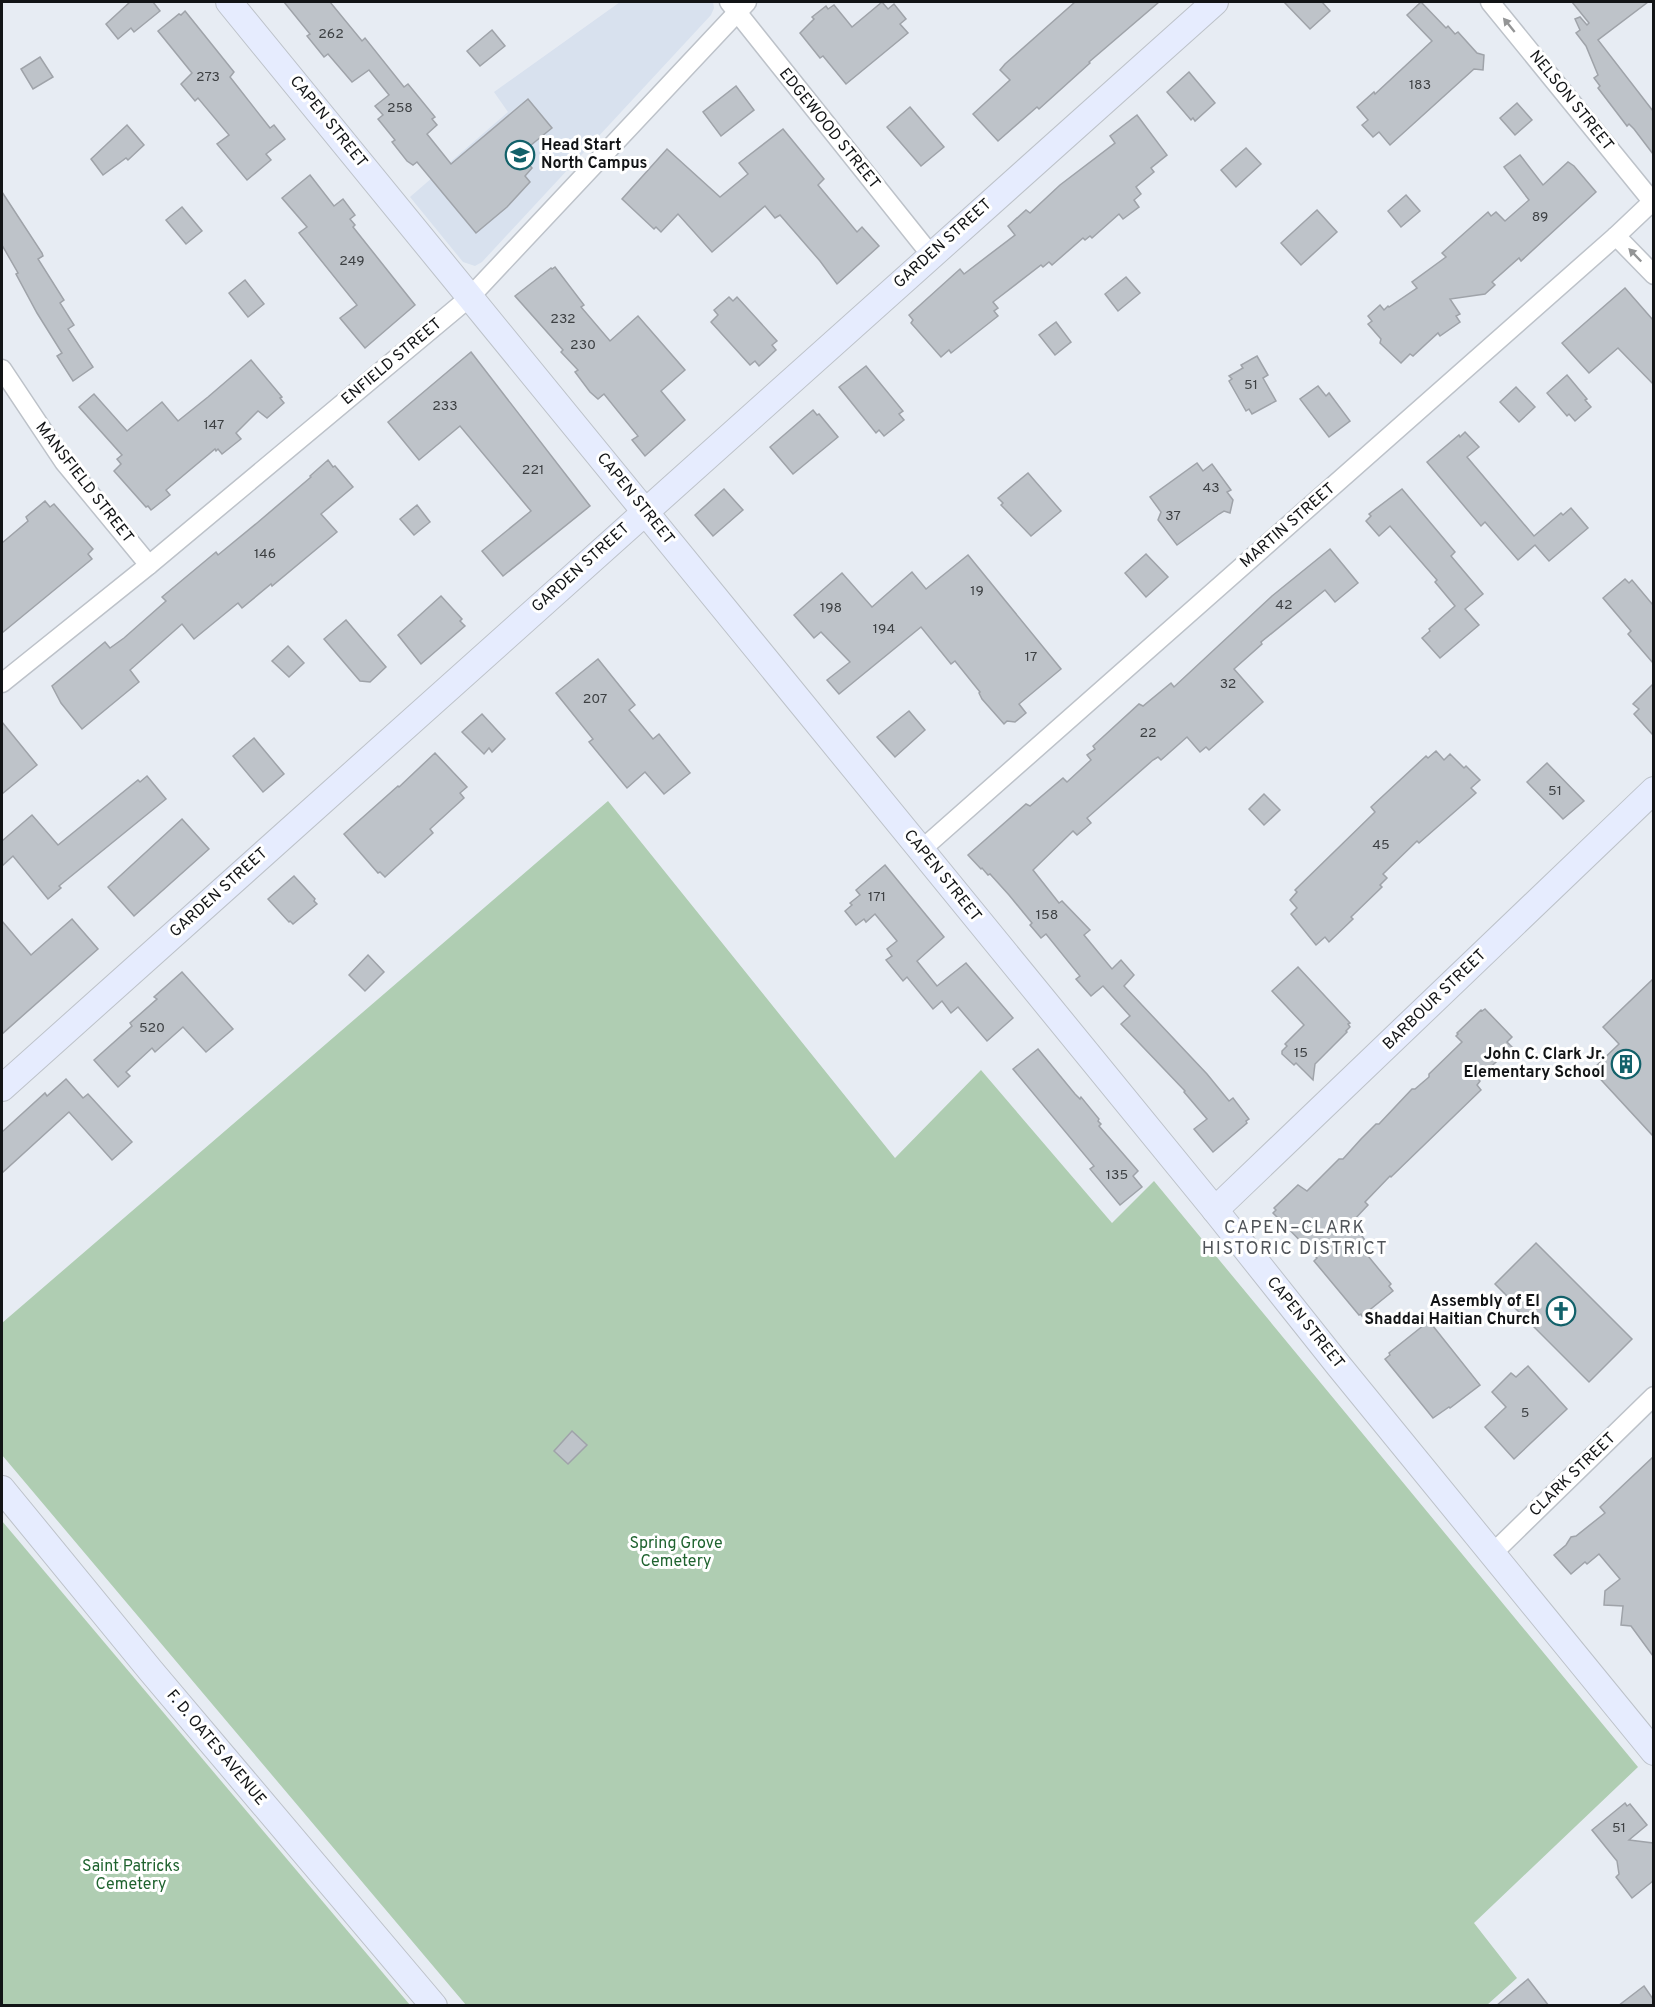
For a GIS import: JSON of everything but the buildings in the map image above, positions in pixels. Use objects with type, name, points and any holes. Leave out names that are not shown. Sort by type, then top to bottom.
[{"type":"street","name":"CAPEN STREET","points":[[230,2],[1215,1210],[1653,1752]]},
{"type":"street","name":"GARDEN STREET","points":[[2,1088],[1215,2]]},
{"type":"street","name":"NELSON STREET","points":[[1490,2],[1653,200]]},
{"type":"street","name":"ENFIELD STREET","points":[[2,683],[149,565],[470,297],[738,5]]},
{"type":"street","name":"EDGEWOOD STREET","points":[[738,5],[931,255]]},
{"type":"street","name":"MARTIN STREET","points":[[921,850],[1616,236],[1653,200]]},
{"type":"street","points":[[1616,236],[1653,275]]},
{"type":"street","name":"MANSFIELD STREET","points":[[2,369],[64,462],[149,565]]},
{"type":"street","name":"BARBOUR STREET","points":[[1215,1210],[1653,790]]},
{"type":"street","name":"CLARK STREET","points":[[1493,1553],[1653,1396]]},
{"type":"street","name":"F. D. OATES AVENUE","points":[[2,1489],[151,1671],[434,2006]]},
{"type":"shaded area","name":"Head Start North Campus","points":[[620,2],[713,2],[714,8],[711,15],[482,262],[475,266],[463,262],[410,197],[508,112],[494,92]]},
{"type":"green space","name":"Spring Grove Cemetery","points":[[608,801],[895,1158],[981,1070],[1112,1223],[1154,1181],[1638,1767],[1474,1923],[1517,1978],[1487,2005],[466,2005],[2,1455],[2,1323]]},
{"type":"green space","name":"Saint Patricks Cemetery","points":[[2,1521],[410,2005],[2,2005]]},
{"type":"place","name":"Head Start North Campus","points":[[520,155]]},
{"type":"place","name":"John C. Clark Jr. Elementary School","points":[[1626,1064]]},
{"type":"place","name":"Assembly of El Shaddai Haitian Church","points":[[1561,1311]]},
{"type":"district","name":"CAPEN–CLARK HISTORIC DISTRICT","points":[[1295,1238]]}]
